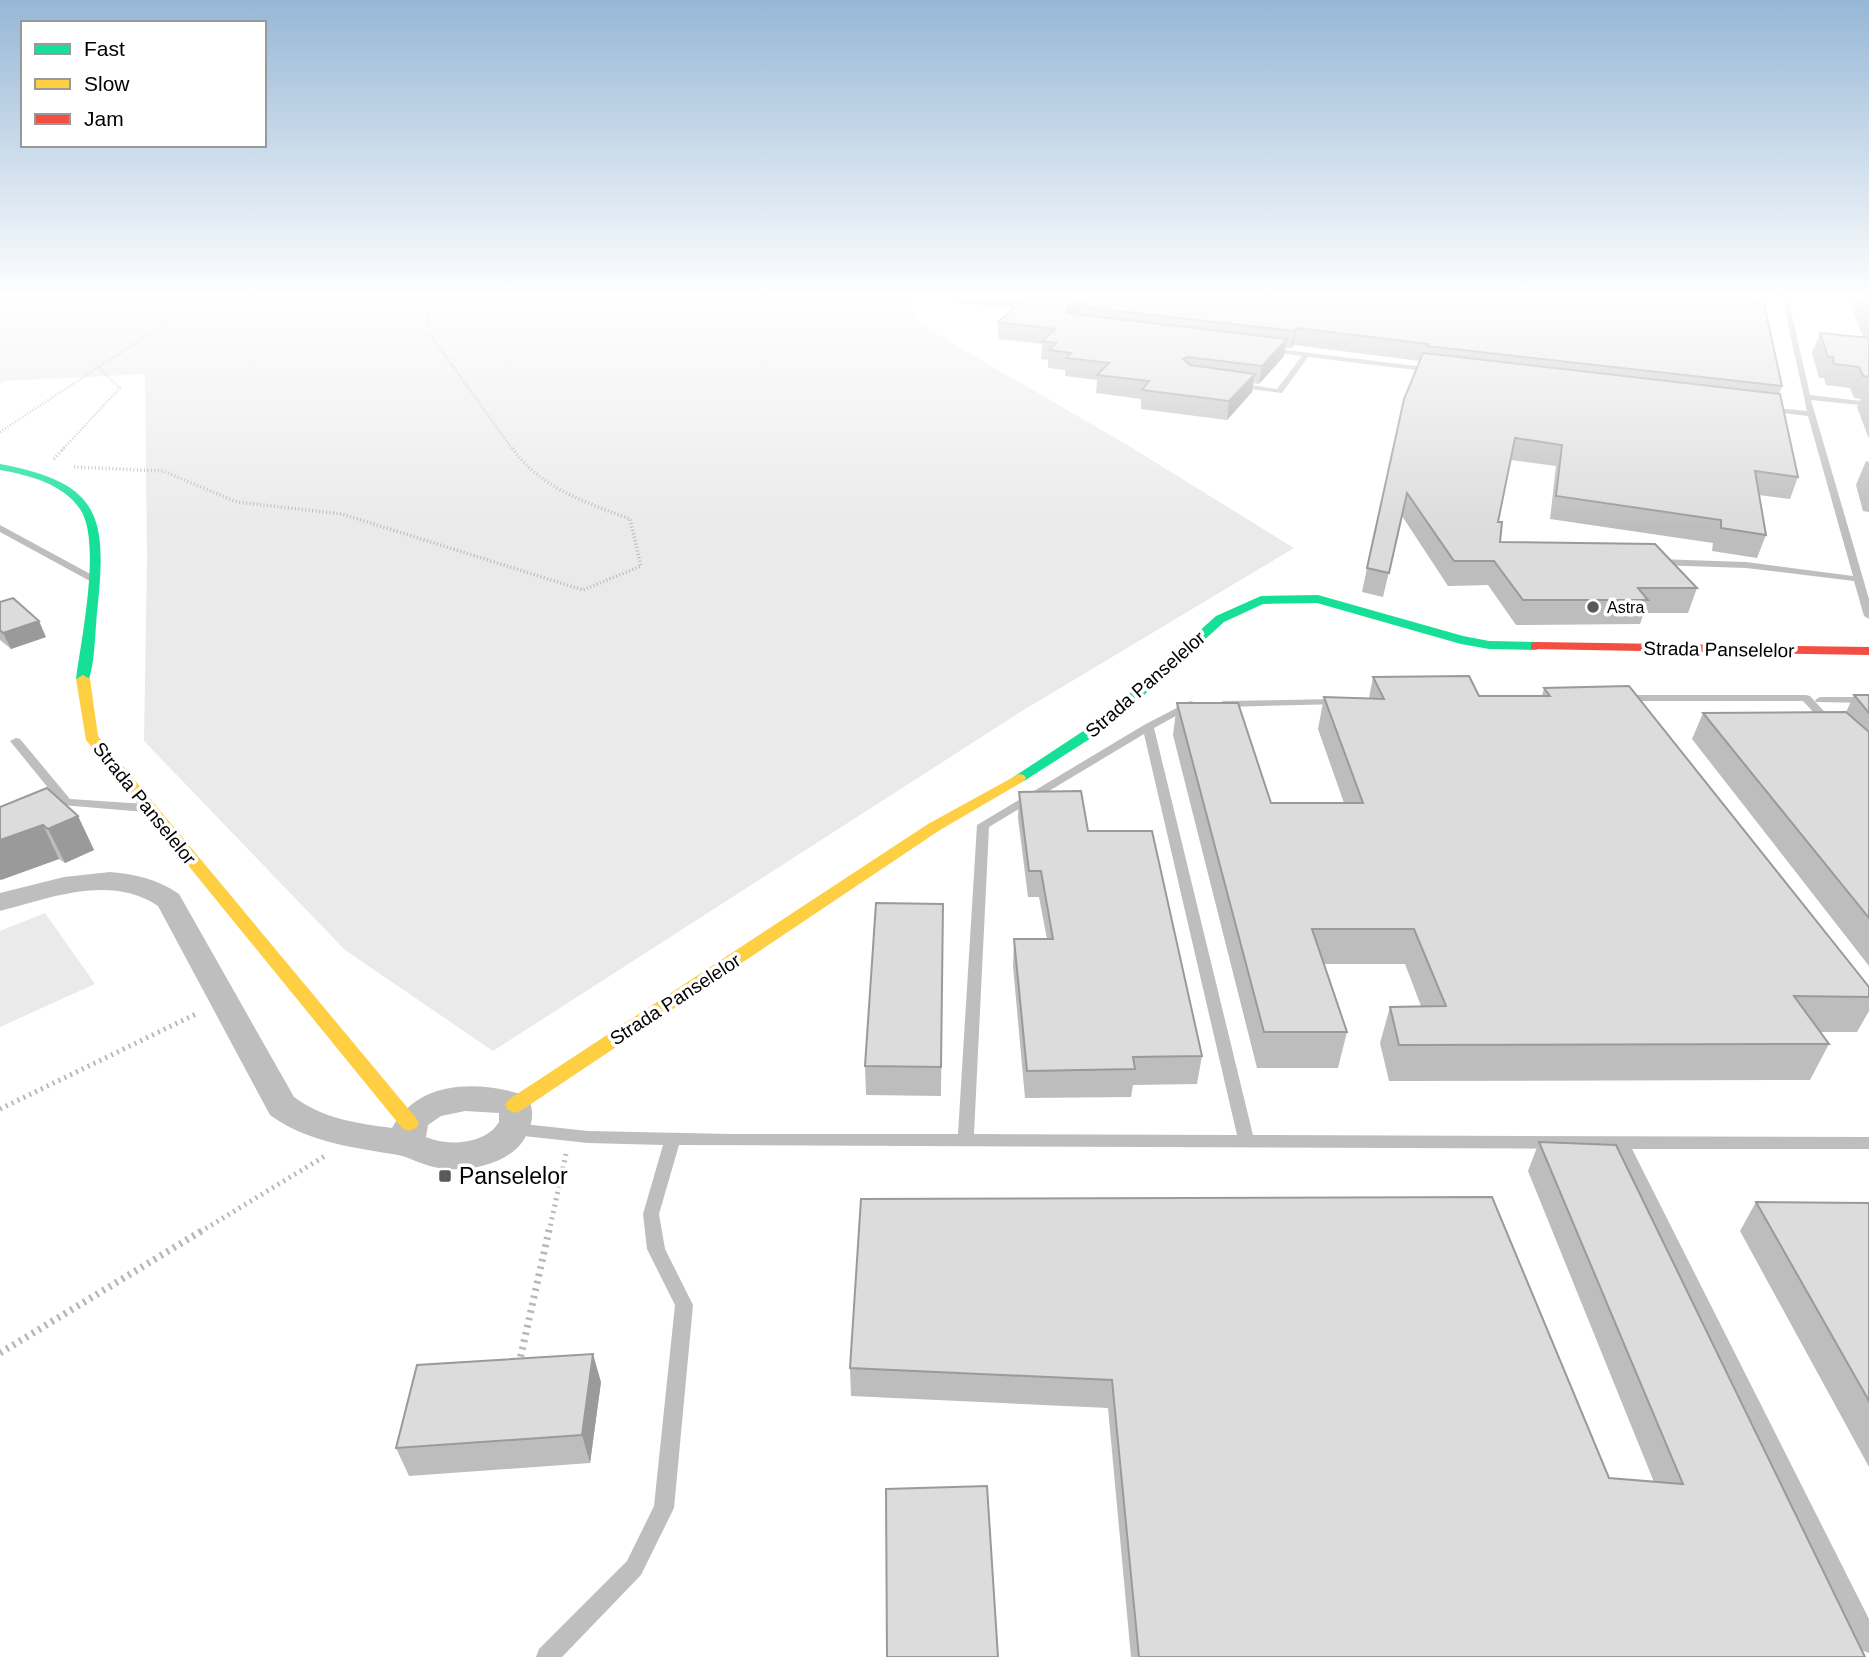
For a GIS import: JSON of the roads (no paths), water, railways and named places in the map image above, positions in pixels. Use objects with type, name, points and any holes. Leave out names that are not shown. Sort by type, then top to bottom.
[{"type":"street","name":"Strada Panselelor","points":[[0,467],[44,479],[73,496],[93,520],[83,681],[91,737],[409,1133],[420,1152],[435,1157],[474,1153],[501,1143],[514,1117],[917,838],[1077,744],[1108,721],[1208,629],[1236,610],[1259,600],[1291,598],[1331,602],[1455,640],[1489,645],[1869,651]]},
{"type":"street","name":"Strada Panselelor","points":[[0,902],[88,883],[138,883],[157,889],[169,900],[282,1106],[301,1122],[359,1136],[409,1133]]},
{"type":"street","points":[[409,1133],[435,1106],[466,1097],[495,1098],[514,1117]]},
{"type":"lane","points":[[1227,384],[1279,391],[1292,374]]},
{"type":"lane","points":[[1802,374],[1869,616]]},
{"type":"lane","points":[[1807,397],[1869,404]]},
{"type":"lane","points":[[1757,408],[1811,414]]},
{"type":"lane","points":[[0,528],[91,578]]},
{"type":"lane","points":[[1639,561],[1746,565],[1858,579]]},
{"type":"lane","points":[[1616,698],[1805,698],[1842,736]]},
{"type":"lane","points":[[1630,698],[1647,720]]},
{"type":"lane","points":[[1819,700],[1869,700]]},
{"type":"lane","points":[[1214,704],[1353,702]]},
{"type":"lane","points":[[966,1139],[983,825],[1186,704],[1200,704]]},
{"type":"lane","points":[[1148,727],[1246,1140]]},
{"type":"lane","points":[[16,741],[66,802],[149,809]]},
{"type":"lane","points":[[514,1117],[570,1136],[672,1140],[1869,1143]]},
{"type":"lane","points":[[547,1657],[634,1568],[664,1508],[684,1305],[656,1249],[651,1214],[672,1140]]},
{"type":"lane","points":[[1620,1141],[1869,1642]]},
{"type":"place","name":"Astra","points":[[1593,607]]},
{"type":"place","name":"Panselelor","points":[[445,1176]]}]
